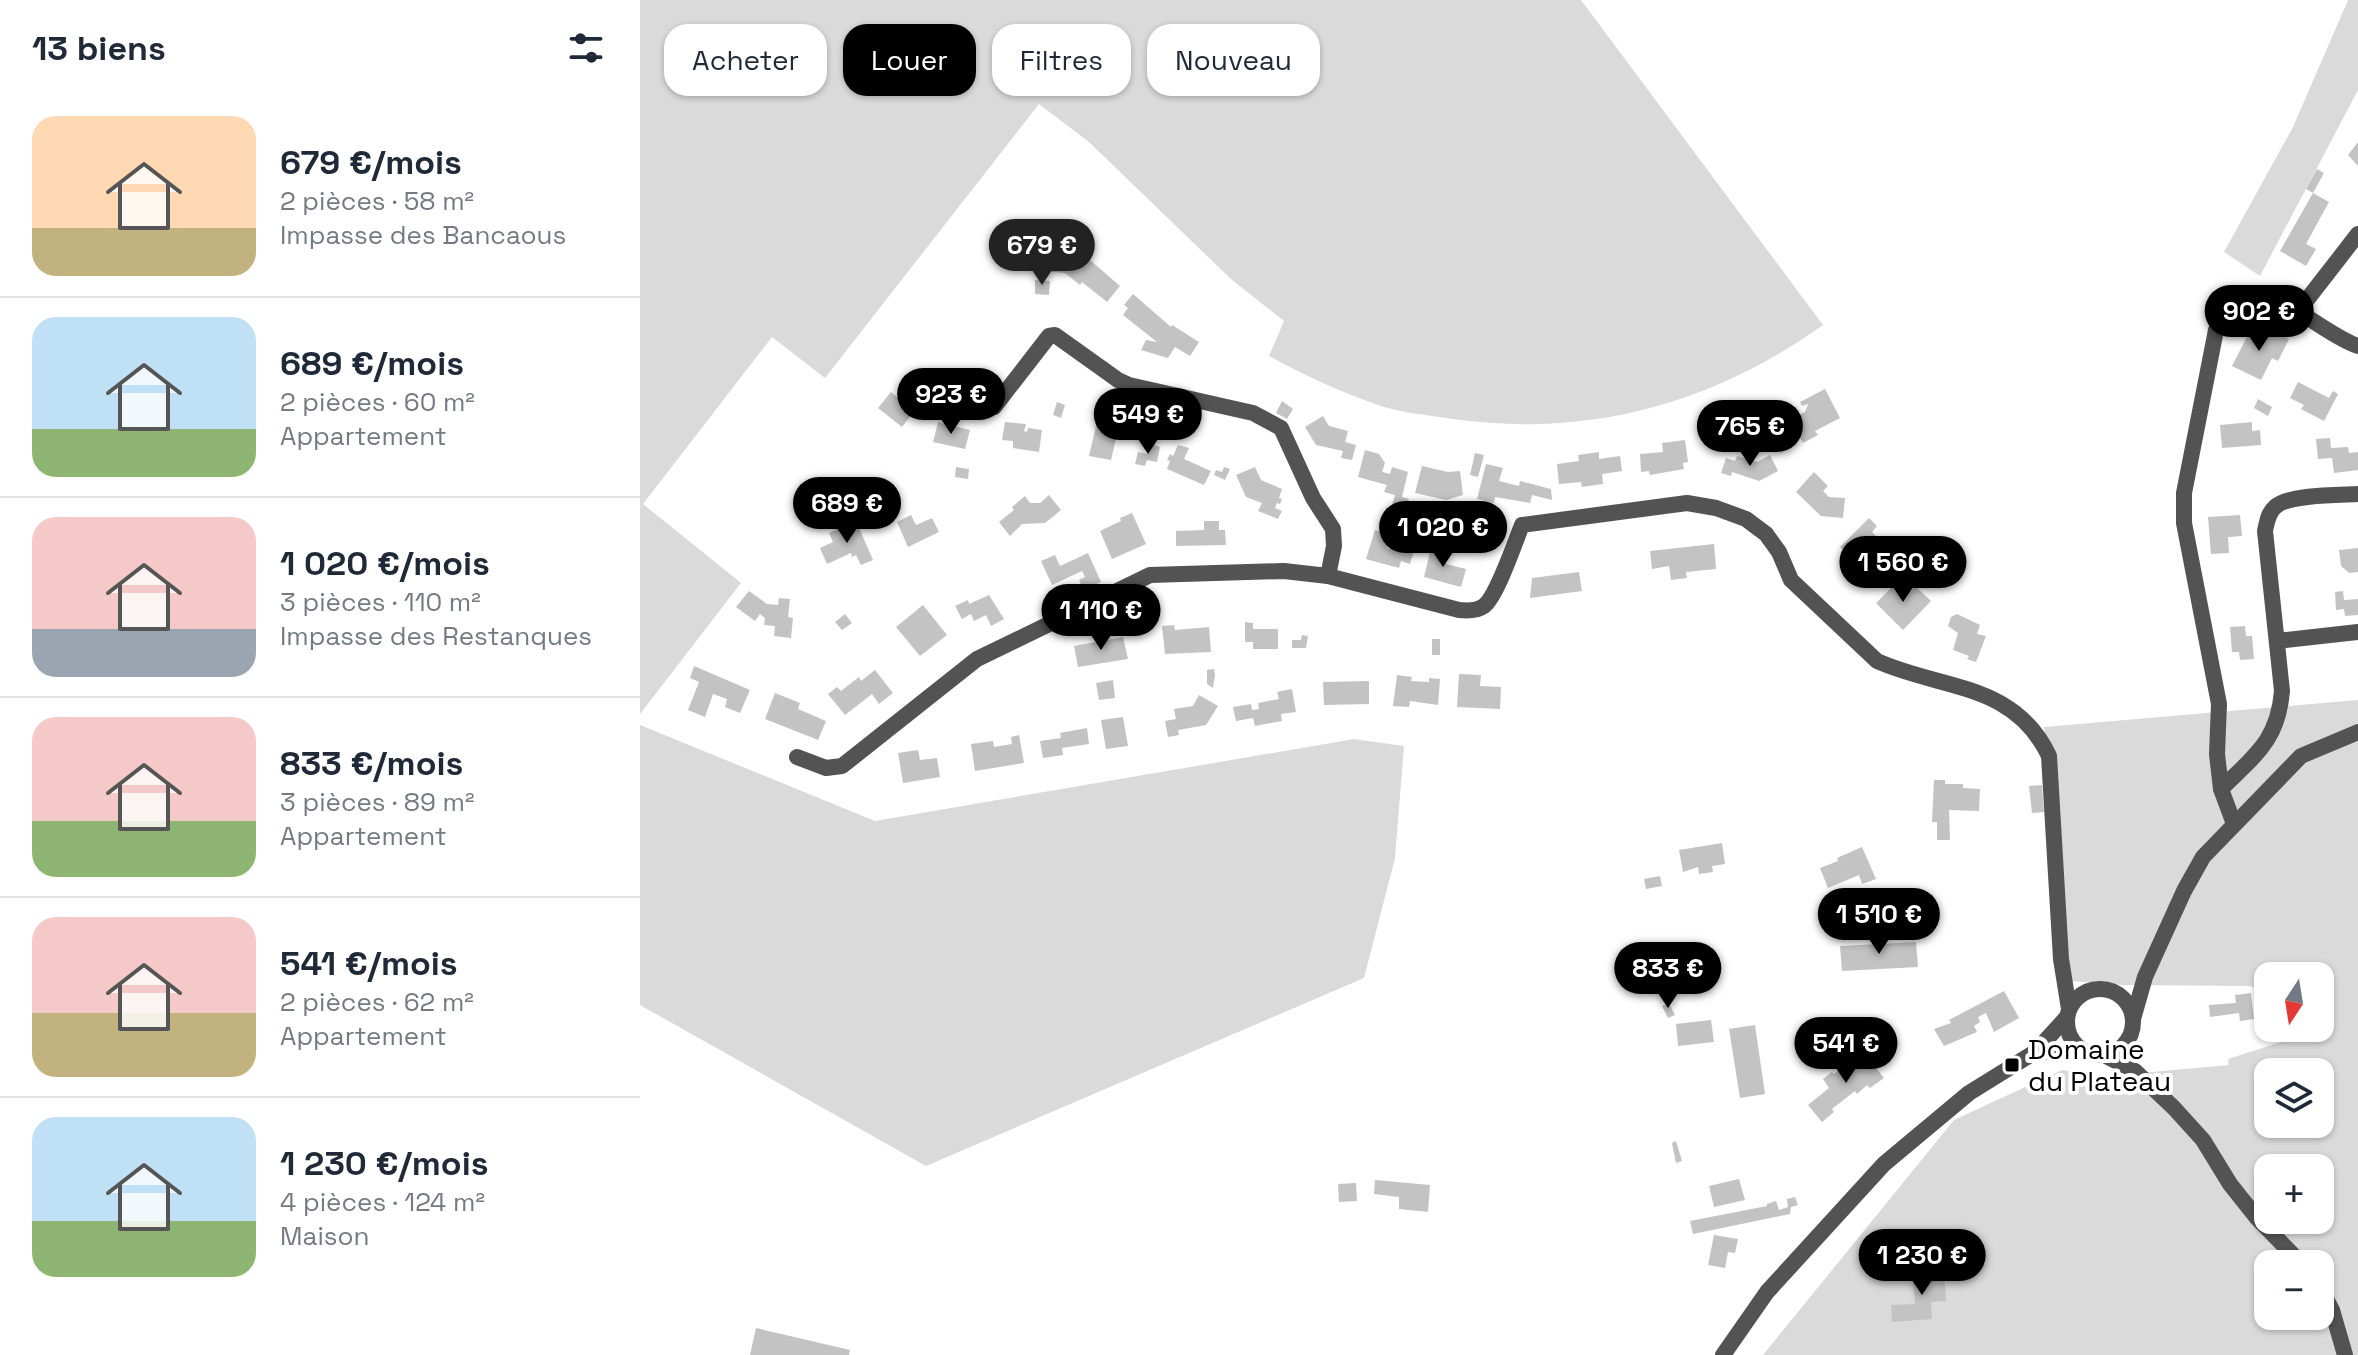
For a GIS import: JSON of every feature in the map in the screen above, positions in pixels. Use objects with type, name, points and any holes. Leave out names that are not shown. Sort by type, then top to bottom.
[{"type":"street","points":[[2299,310],[2358,234]]},
{"type":"street","points":[[2234,824],[2221,789],[2217,754],[2219,704],[2184,523],[2184,493],[2216,330],[2229,311],[2248,301],[2269,299],[2299,310],[2358,346]]},
{"type":"street","points":[[967,395],[983,406],[994,407],[1049,336],[1055,335],[1129,385],[1253,413],[1272,421],[1288,440],[1313,498],[1333,529],[1334,546],[1328,576]]},
{"type":"street","points":[[2221,789],[2258,752],[2280,716],[2282,691],[2265,531],[2268,516],[2276,505],[2288,500],[2358,494]]},
{"type":"street","points":[[797,757],[826,768],[842,766],[977,659],[1150,575],[1284,571],[1328,576],[1472,611],[1485,605],[1496,588],[1522,525],[1687,503],[1716,508],[1746,519],[1766,534],[1779,552],[1791,580],[1877,661],[1894,669],[1993,697],[2020,715],[2040,738],[2049,756],[2062,976],[2070,1036],[2083,1051]]},
{"type":"street","points":[[2277,641],[2358,632]]},
{"type":"street","points":[[2104,1055],[2124,1045],[2132,1029],[2145,977],[2203,857],[2301,756],[2358,732]]},
{"type":"street","points":[[2062,976],[2088,991]]},
{"type":"street","points":[[2119,995],[2145,977]]},
{"type":"street","points":[[1723,1355],[1767,1292],[1884,1164],[1969,1093],[2035,1052],[2080,995],[2101,989],[2119,995],[2131,1010],[2133,1019]]},
{"type":"street","points":[[2124,1045],[2135,1071]]},
{"type":"street","points":[[2035,1052],[2083,1051],[2104,1055],[2135,1071],[2203,1140],[2230,1184],[2288,1250]]},
{"type":"street","points":[[2334,1317],[2345,1355]]},
{"type":"shaded area","points":[[640,0],[1581,0],[1823,325],[1737,376],[1647,409],[1601,418],[1503,424],[1385,407],[1321,382],[1269,356],[1284,321],[1232,280],[1089,142],[1039,104],[825,378],[772,337],[643,504],[741,583],[640,714]]},
{"type":"shaded area","points":[[2348,0],[2358,0],[2358,90],[2260,276],[2224,252],[2293,127]]},
{"type":"shaded area","points":[[2358,700],[2358,1355],[1763,1355],[1954,1120],[2062,1070],[2107,1076],[2229,1065],[2228,1059],[2281,1042],[2334,1042],[2334,962],[2254,962],[2254,987],[2069,981],[2044,727]]},
{"type":"shaded area","points":[[640,725],[875,821],[1354,739],[1404,746],[1395,858],[1364,978],[926,1166],[640,1005]]},
{"type":"building","points":[[2358,142],[2358,166],[2348,155]]},
{"type":"building","points":[[2317,169],[2324,173],[2313,193],[2306,189]]},
{"type":"building","points":[[2313,193],[2329,202],[2306,244],[2316,249],[2306,266],[2280,251]]},
{"type":"building","points":[[1046,254],[1079,257],[1079,260],[1083,254],[1120,286],[1107,302],[1065,273],[1045,271]]},
{"type":"building","points":[[1035,280],[1050,281],[1049,295],[1035,294]]},
{"type":"building","points":[[1133,294],[1171,327],[1199,342],[1190,356],[1175,347],[1168,358],[1141,350],[1146,340],[1157,342],[1123,315],[1128,308],[1124,305]]},
{"type":"building","points":[[2252,327],[2272,337],[2275,332],[2289,339],[2278,361],[2272,358],[2261,380],[2232,366]]},
{"type":"building","points":[[911,382],[927,395],[902,427],[878,408],[891,392],[898,398]]},
{"type":"building","points":[[2298,382],[2329,398],[2333,391],[2338,394],[2324,421],[2301,409],[2304,405],[2290,398]]},
{"type":"building","points":[[1825,389],[1840,418],[1815,431],[1818,435],[1803,443],[1790,419],[1805,412],[1808,404],[1802,406],[1800,402]]},
{"type":"building","points":[[1103,396],[1125,401],[1111,460],[1089,456]]},
{"type":"building","points":[[2258,399],[2272,407],[2268,416],[2254,408]]},
{"type":"building","points":[[1282,401],[1293,409],[1287,419],[1276,413]]},
{"type":"building","points":[[1057,402],[1065,405],[1061,418],[1053,415]]},
{"type":"building","points":[[1323,416],[1329,426],[1348,431],[1345,442],[1356,445],[1352,460],[1341,458],[1343,451],[1316,445],[1305,427]]},
{"type":"building","points":[[938,422],[970,430],[965,449],[933,442]]},
{"type":"building","points":[[1005,422],[1026,424],[1024,431],[1027,432],[1028,428],[1042,430],[1039,452],[1013,448],[1013,441],[1002,440]]},
{"type":"building","points":[[2252,422],[2252,431],[2260,430],[2261,445],[2222,448],[2220,425]]},
{"type":"building","points":[[1768,434],[1776,448],[1768,451],[1761,438]]},
{"type":"building","points":[[2330,438],[2331,448],[2348,447],[2349,453],[2358,452],[2358,470],[2334,473],[2332,458],[2318,459],[2316,439]]},
{"type":"building","points":[[1685,440],[1688,462],[1683,463],[1684,469],[1650,475],[1649,471],[1641,472],[1640,454],[1663,452],[1662,443]]},
{"type":"building","points":[[1151,444],[1160,447],[1157,462],[1147,460],[1145,466],[1135,464],[1138,452],[1148,454]]},
{"type":"building","points":[[1178,445],[1189,448],[1184,459],[1211,471],[1204,485],[1167,469],[1170,461],[1167,460],[1170,454],[1173,456]]},
{"type":"building","points":[[1365,450],[1379,454],[1385,463],[1382,472],[1390,474],[1392,467],[1408,472],[1402,497],[1409,499],[1406,508],[1392,505],[1395,495],[1384,492],[1387,485],[1358,477]]},
{"type":"building","points":[[1599,452],[1599,459],[1620,456],[1622,471],[1602,474],[1603,484],[1582,487],[1581,482],[1559,484],[1557,464],[1579,461],[1578,455]]},
{"type":"building","points":[[1475,453],[1484,455],[1478,477],[1470,475]]},
{"type":"building","points":[[1770,455],[1778,471],[1759,481],[1732,472],[1731,476],[1721,473],[1726,458],[1735,461],[1737,456],[1757,462]]},
{"type":"building","points":[[1486,464],[1503,468],[1499,481],[1519,486],[1520,481],[1551,489],[1552,500],[1532,495],[1530,503],[1495,497],[1494,503],[1477,499]]},
{"type":"building","points":[[1422,466],[1448,472],[1460,471],[1463,495],[1446,500],[1415,493]]},
{"type":"building","points":[[956,467],[969,469],[968,479],[955,477]]},
{"type":"building","points":[[1224,467],[1230,469],[1225,480],[1214,475],[1216,470],[1222,472]]},
{"type":"building","points":[[1255,467],[1261,480],[1282,489],[1279,498],[1282,499],[1275,508],[1282,511],[1278,519],[1258,511],[1262,503],[1246,497],[1236,475]]},
{"type":"building","points":[[1814,472],[1828,486],[1823,491],[1829,497],[1845,498],[1843,518],[1821,516],[1796,492]]},
{"type":"building","points":[[1049,495],[1061,510],[1045,523],[1022,524],[1010,536],[999,522],[1025,496],[1030,503],[1040,503]]},
{"type":"building","points":[[1132,513],[1146,544],[1112,559],[1100,531]]},
{"type":"building","points":[[1425,513],[1432,515],[1429,529],[1421,527]]},
{"type":"building","points":[[911,515],[916,525],[932,518],[939,532],[908,547],[897,522]]},
{"type":"building","points":[[2240,515],[2242,536],[2228,537],[2229,553],[2211,554],[2208,517]]},
{"type":"building","points":[[1869,518],[1877,526],[1872,532],[1886,546],[1896,537],[1904,545],[1868,580],[1858,569],[1870,557],[1866,552],[1855,562],[1840,547]]},
{"type":"building","points":[[856,521],[873,560],[861,565],[856,555],[852,557],[851,553],[827,564],[820,548],[833,542],[829,533]]},
{"type":"building","points":[[1204,521],[1219,521],[1219,530],[1225,530],[1226,545],[1176,546],[1176,531],[1204,530]]},
{"type":"building","points":[[1375,530],[1390,535],[1387,548],[1404,553],[1407,544],[1415,547],[1410,564],[1401,561],[1399,568],[1366,559]]},
{"type":"building","points":[[1714,544],[1716,569],[1686,572],[1687,578],[1671,580],[1669,566],[1652,569],[1650,551]]},
{"type":"building","points":[[1431,548],[1449,552],[1446,564],[1466,569],[1461,587],[1424,577]]},
{"type":"building","points":[[2358,548],[2358,572],[2349,573],[2341,566],[2339,550]]},
{"type":"building","points":[[1088,553],[1101,582],[1083,590],[1079,580],[1085,577],[1082,571],[1052,585],[1041,561],[1055,555],[1060,566]]},
{"type":"building","points":[[1579,572],[1582,591],[1530,598],[1532,578]]},
{"type":"building","points":[[1898,581],[1909,592],[1915,586],[1931,601],[1903,630],[1876,603]]},
{"type":"building","points":[[749,591],[767,604],[778,605],[779,598],[790,599],[788,617],[793,618],[791,638],[774,636],[775,626],[764,625],[765,618],[760,614],[755,621],[736,607]]},
{"type":"building","points":[[2343,591],[2344,600],[2358,599],[2358,615],[2345,616],[2344,609],[2336,610],[2335,592]]},
{"type":"building","points":[[989,595],[1004,619],[991,626],[986,615],[974,621],[971,614],[962,619],[955,606],[968,600],[969,604]]},
{"type":"building","points":[[923,605],[947,635],[920,656],[896,627]]},
{"type":"building","points":[[845,614],[852,623],[842,630],[835,622]]},
{"type":"building","points":[[1957,614],[1980,625],[1977,634],[1986,636],[1976,662],[1953,650],[1958,633],[1948,626],[1951,617]]},
{"type":"building","points":[[1245,622],[1253,623],[1253,629],[1278,629],[1278,649],[1253,649],[1253,642],[1245,642]]},
{"type":"building","points":[[1174,625],[1175,630],[1209,627],[1211,652],[1165,654],[1162,626]]},
{"type":"building","points":[[2245,626],[2246,636],[2252,636],[2254,659],[2240,660],[2239,652],[2232,652],[2230,627]]},
{"type":"building","points":[[1302,635],[1308,636],[1306,648],[1292,648],[1292,640],[1301,640]]},
{"type":"building","points":[[1123,637],[1128,659],[1078,667],[1074,646]]},
{"type":"building","points":[[1432,639],[1440,639],[1440,655],[1432,655]]},
{"type":"building","points":[[694,666],[750,690],[740,713],[725,707],[727,699],[713,694],[705,717],[688,710],[699,682],[690,678]]},
{"type":"building","points":[[1214,669],[1213,688],[1207,684],[1207,670]]},
{"type":"building","points":[[875,670],[893,693],[879,704],[872,694],[845,715],[828,694],[837,687],[841,691],[859,677],[861,681]]},
{"type":"building","points":[[1459,674],[1481,675],[1480,686],[1501,687],[1500,709],[1457,707]]},
{"type":"building","points":[[1397,675],[1412,677],[1411,681],[1440,679],[1438,705],[1410,701],[1409,707],[1393,706]]},
{"type":"building","points":[[1113,680],[1115,698],[1099,700],[1096,683]]},
{"type":"building","points":[[1369,681],[1369,704],[1324,705],[1323,682]]},
{"type":"building","points":[[1292,689],[1296,712],[1281,714],[1282,721],[1255,726],[1253,718],[1236,721],[1233,707],[1251,704],[1252,710],[1259,709],[1258,703],[1279,699],[1277,692]]},
{"type":"building","points":[[775,693],[800,703],[798,709],[826,721],[818,740],[765,719]]},
{"type":"building","points":[[1199,695],[1218,706],[1206,725],[1178,730],[1179,735],[1168,737],[1165,721],[1176,719],[1174,709],[1193,706]]},
{"type":"building","points":[[1123,717],[1128,746],[1106,749],[1101,720]]},
{"type":"building","points":[[1087,728],[1089,744],[1062,748],[1063,755],[1043,758],[1040,741],[1061,738],[1060,733]]},
{"type":"building","points":[[1019,735],[1024,763],[975,771],[971,744],[993,741],[994,747],[1012,744],[1011,737]]},
{"type":"building","points":[[918,750],[920,760],[937,758],[940,777],[903,783],[898,753]]},
{"type":"building","points":[[1934,780],[1980,789],[1979,811],[1949,810],[1950,840],[1937,840],[1937,822],[1932,822]]},
{"type":"building","points":[[2042,785],[2044,812],[2032,813],[2029,786]]},
{"type":"building","points":[[1722,843],[1725,864],[1712,866],[1713,872],[1699,874],[1698,867],[1683,872],[1679,850]]},
{"type":"building","points":[[1862,847],[1876,879],[1862,884],[1859,875],[1828,888],[1820,868]]},
{"type":"building","points":[[1660,876],[1662,886],[1646,889],[1644,879]]},
{"type":"building","points":[[1916,942],[1918,967],[1842,971],[1840,946]]},
{"type":"building","points":[[2004,991],[2019,1018],[1994,1032],[1986,1013],[1978,1017],[1980,1022],[1974,1026],[1977,1032],[1944,1046],[1934,1029],[1951,1023],[1949,1020]]},
{"type":"building","points":[[2251,993],[2254,1019],[2240,1021],[2239,1013],[2210,1017],[2209,1005],[2236,1003],[2235,995]]},
{"type":"building","points":[[1669,1003],[1675,1015],[1668,1018],[1662,1006]]},
{"type":"building","points":[[1711,1020],[1714,1042],[1678,1046],[1676,1024]]},
{"type":"building","points":[[1755,1025],[1765,1094],[1740,1098],[1729,1029]]},
{"type":"building","points":[[1863,1052],[1884,1078],[1870,1088],[1867,1085],[1857,1094],[1855,1091],[1832,1109],[1834,1112],[1822,1122],[1808,1105],[1829,1088],[1823,1079]]},
{"type":"building","points":[[1676,1141],[1682,1161],[1676,1163],[1672,1143]]},
{"type":"building","points":[[1739,1179],[1745,1200],[1714,1207],[1709,1186]]},
{"type":"building","points":[[1375,1180],[1430,1185],[1428,1212],[1399,1209],[1399,1197],[1374,1194]]},
{"type":"building","points":[[1356,1183],[1357,1201],[1339,1202],[1338,1184]]},
{"type":"building","points":[[1795,1197],[1798,1205],[1791,1207],[1790,1214],[1693,1234],[1690,1221],[1767,1206],[1776,1201],[1779,1210],[1788,1207],[1787,1199]]},
{"type":"building","points":[[1714,1235],[1738,1239],[1735,1253],[1728,1252],[1725,1268],[1708,1265]]},
{"type":"building","points":[[1944,1271],[1946,1301],[1931,1302],[1932,1319],[1892,1322],[1891,1305],[1915,1304],[1912,1273]]},
{"type":"building","points":[[756,1328],[850,1350],[849,1355],[750,1355]]},
{"type":"place","name":"Domaine du Plateau","points":[[2012,1065]]}]
